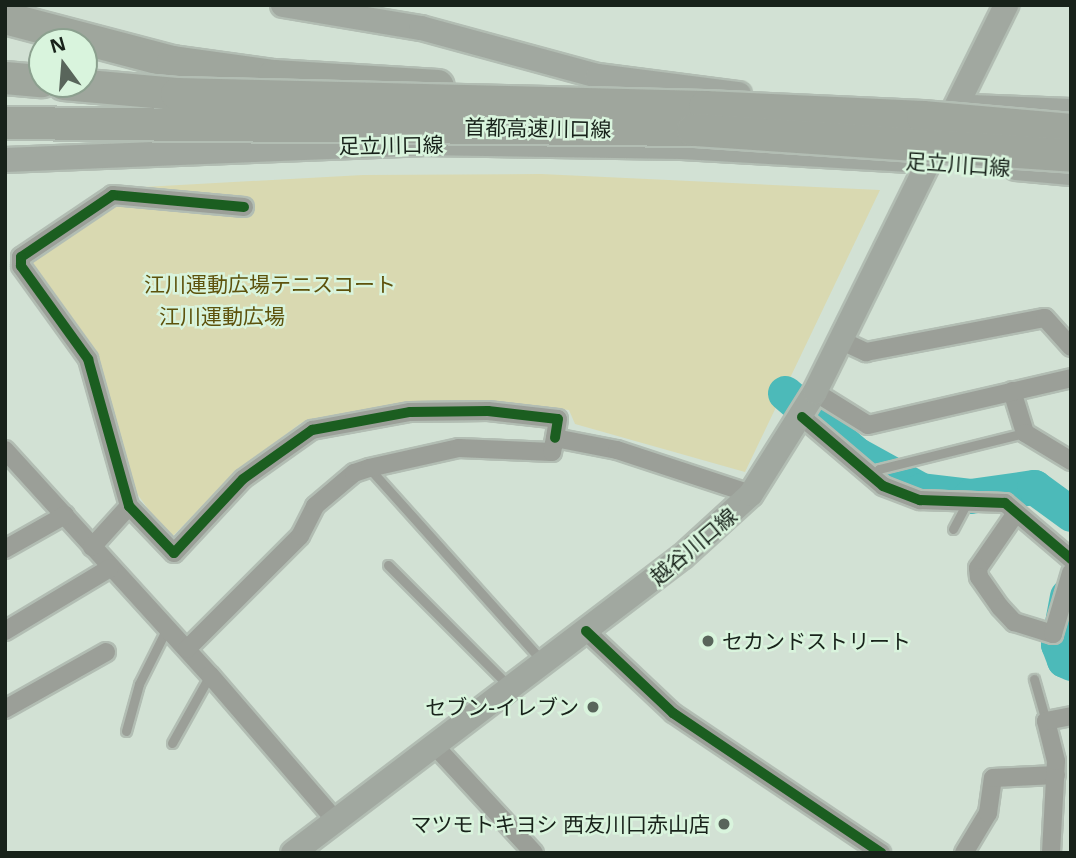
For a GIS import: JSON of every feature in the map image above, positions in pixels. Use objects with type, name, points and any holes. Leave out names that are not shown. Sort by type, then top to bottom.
[{"type":"highway","points":[[5,18],[173,62],[274,76],[453,87],[563,102]]},
{"type":"highway","points":[[5,78],[28,80]]},
{"type":"highway","name":"首都高速川口線","points":[[98,87],[177,94],[563,102],[923,117],[1071,130]]},
{"type":"highway","name":"首都高速川口線","points":[[5,123],[693,130],[1071,156]]},
{"type":"highway","points":[[5,130],[90,124]]},
{"type":"main road","points":[[283,5],[323,8],[421,28],[556,66],[654,85],[1071,111]]},
{"type":"main road","name":"越谷川口線","points":[[293,853],[714,533],[751,494],[802,417],[1006,5]]},
{"type":"main road","name":"足立川口線","points":[[5,160],[436,144],[682,148],[929,161],[1071,173]]},
{"type":"street","points":[[187,649],[300,536],[315,506],[354,473],[459,448],[504,447],[552,452],[558,419],[488,411],[410,412],[312,430],[243,479],[174,553],[129,506],[88,359],[22,265],[21,257],[113,195],[244,207]]},
{"type":"street","points":[[840,340],[866,352],[1045,317],[1071,347]]},
{"type":"street","points":[[815,392],[868,425],[1071,378]]},
{"type":"street","points":[[1012,391],[1025,433],[1071,461]]},
{"type":"street","points":[[802,417],[872,478],[920,500],[1005,503],[1071,559]]},
{"type":"street","points":[[555,439],[617,450],[751,494]]},
{"type":"street","points":[[5,450],[110,568],[211,675],[335,821]]},
{"type":"street","points":[[92,547],[129,506]]},
{"type":"street","points":[[1016,513],[978,568],[979,577],[1014,622],[1053,634],[1068,595],[1071,573]]},
{"type":"street","points":[[5,548],[65,515]]},
{"type":"street","points":[[5,631],[110,568]]},
{"type":"street","points":[[586,631],[673,713],[881,853]]},
{"type":"street","points":[[5,709],[106,652]]},
{"type":"street","points":[[1051,853],[1063,814],[1046,721],[1071,716]]},
{"type":"street","points":[[434,745],[534,853]]},
{"type":"street","points":[[964,853],[988,813],[993,778],[1056,775]]},
{"type":"lane","points":[[872,478],[879,469],[1025,433]]},
{"type":"lane","points":[[369,468],[543,662]]},
{"type":"lane","points":[[953,529],[967,503]]},
{"type":"lane","points":[[388,565],[510,687]]},
{"type":"lane","points":[[126,731],[139,684],[167,628]]},
{"type":"lane","points":[[172,743],[211,675]]},
{"type":"lane","points":[[1034,679],[1046,721]]},
{"type":"green space","name":"江川運動広場","points":[[541,174],[880,190],[745,472],[575,424],[569,410],[488,403],[409,404],[301,423],[236,472],[170,539],[135,491],[94,353],[28,263],[29,255],[126,188],[363,175]]},
{"type":"waterway","points":[[785,393],[856,454],[921,490],[970,496],[1034,487],[1071,514]]},
{"type":"waterway","points":[[1067,596],[1058,644],[1064,660],[1071,663]]},
{"type":"cycle path","points":[[244,207],[113,195],[21,257],[21,266],[88,359],[129,506],[174,553],[243,479],[312,430],[410,412],[488,411],[558,419],[555,438]]},
{"type":"cycle path","points":[[802,417],[883,486],[920,500],[1005,503],[1071,559]]},
{"type":"cycle path","points":[[586,631],[673,713],[881,853]]},
{"type":"place","name":"セカンドストリート","points":[[708,641]]},
{"type":"place","name":"セブン-イレブン","points":[[593,707]]},
{"type":"place","name":"マツモトキヨシ 西友川口赤山店","points":[[724,824]]},
{"type":"park label","name":"江川運動広場テニスコート","points":[[270,284]]}]
